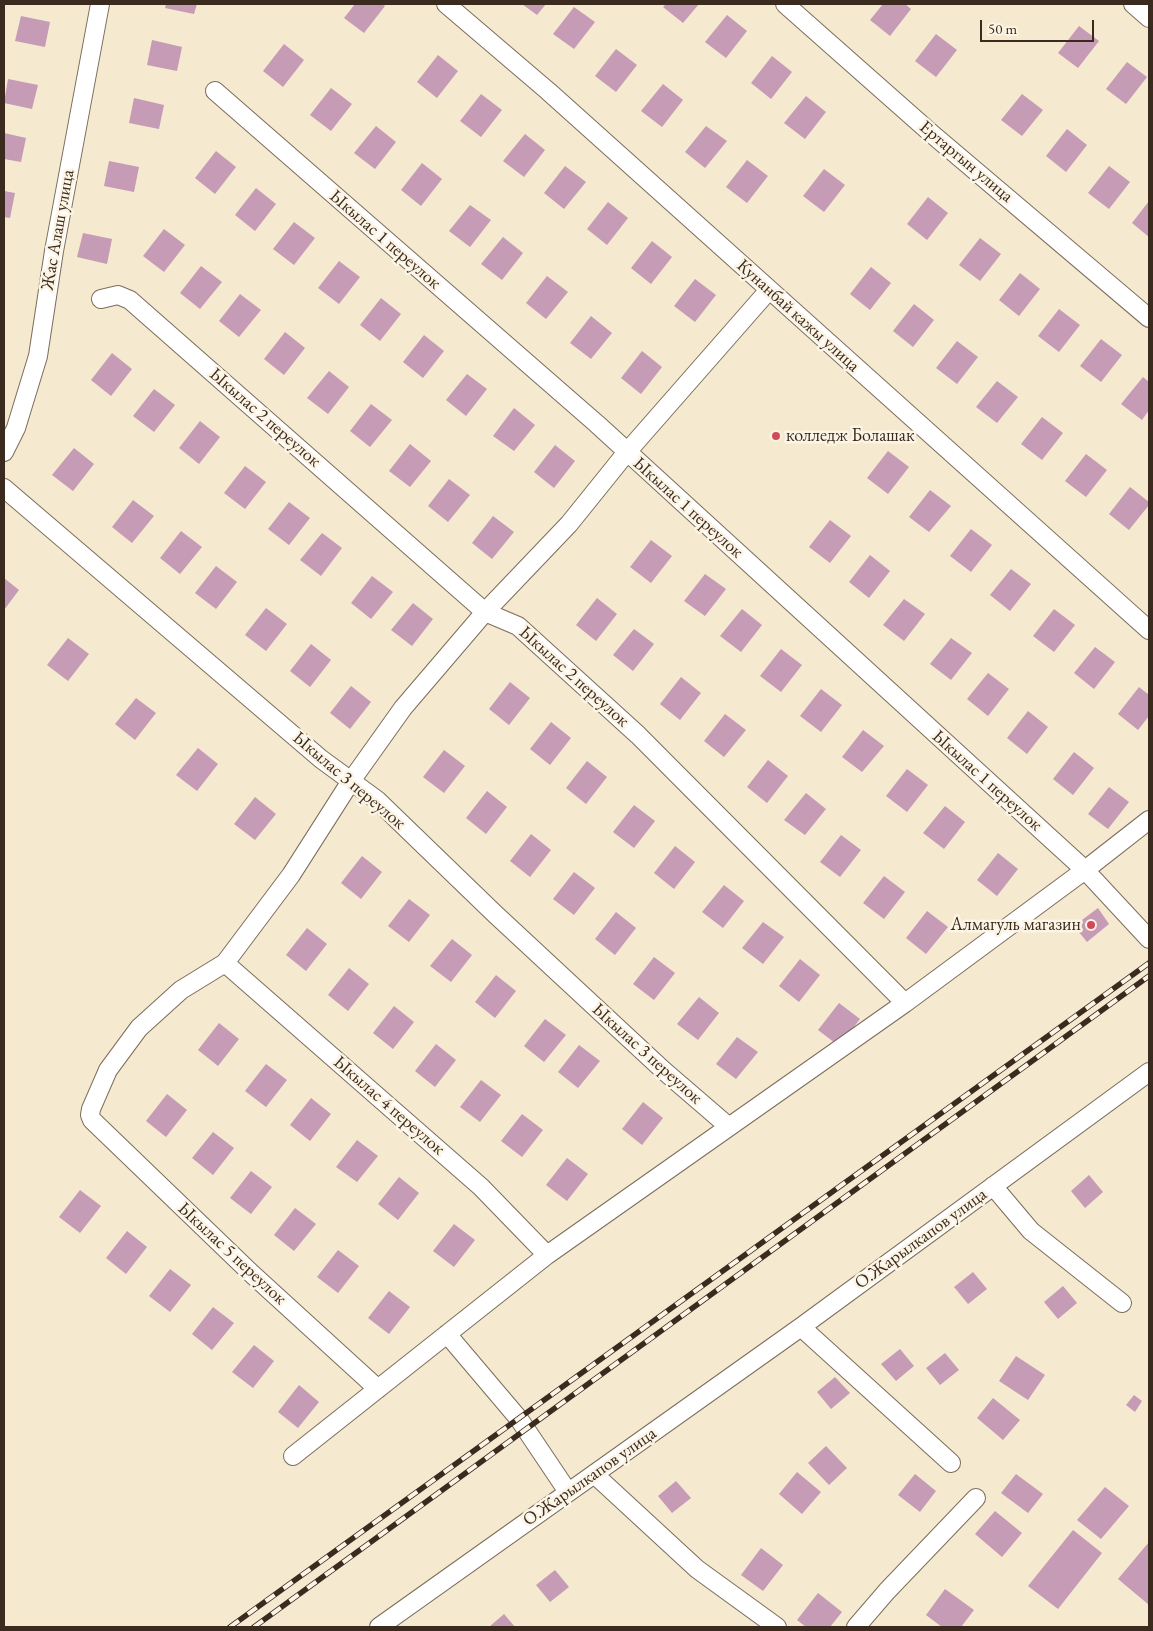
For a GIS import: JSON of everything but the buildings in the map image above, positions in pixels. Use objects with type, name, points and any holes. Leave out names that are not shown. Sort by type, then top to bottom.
[{"type":"street","name":"Жас Алаш улица","points":[[4,452],[16,428],[38,356],[54,251],[100,4]]},
{"type":"street","name":"Кунанбай кажы улица","points":[[446,4],[548,91],[1149,630]]},
{"type":"street","name":"Ертаргын улица","points":[[785,4],[932,134],[1149,318]]},
{"type":"street","points":[[1133,4],[1149,18]]},
{"type":"street","name":"Ыкылас 1 переулок","points":[[215,91],[561,392],[1085,870],[1149,939]]},
{"type":"street","points":[[225,963],[292,875],[351,782],[403,708],[485,612],[569,524],[627,452],[769,290]]},
{"type":"street","name":"Ыкылас 2 переулок","points":[[101,299],[118,296],[130,300],[485,612],[518,626],[638,735],[905,1003]]},
{"type":"street","name":"Ыкылас 3 переулок","points":[[4,488],[321,759],[377,800],[494,914],[663,1070],[728,1126]]},
{"type":"street","points":[[294,1456],[547,1255],[905,1003],[1085,870],[1149,820]]},
{"type":"street","name":"Ыкылас 5 переулок","points":[[225,963],[181,990],[139,1028],[108,1070],[90,1115],[92,1120],[252,1274],[378,1389]]},
{"type":"street","name":"Ыкылас 4 переулок","points":[[225,963],[480,1187],[547,1255]]},
{"type":"street","name":"О.Жарылкапов улица","points":[[379,1627],[801,1327],[1149,1072]]},
{"type":"street","name":"О.Жарылкапов улица","points":[[993,1186],[1031,1230],[1122,1303]]},
{"type":"street","points":[[801,1327],[951,1463]]},
{"type":"street","points":[[447,1334],[519,1420],[568,1492]]},
{"type":"street","points":[[594,1474],[697,1569],[777,1627]]},
{"type":"street","points":[[856,1627],[887,1591],[976,1498]]},
{"type":"railway","points":[[230,1627],[1149,963]]},
{"type":"railway","points":[[254,1627],[1149,976]]},
{"type":"place","name":"колледж Болашак","points":[[776,436]]},
{"type":"place","name":"Алмагуль магазин","points":[[1091,925]]}]
